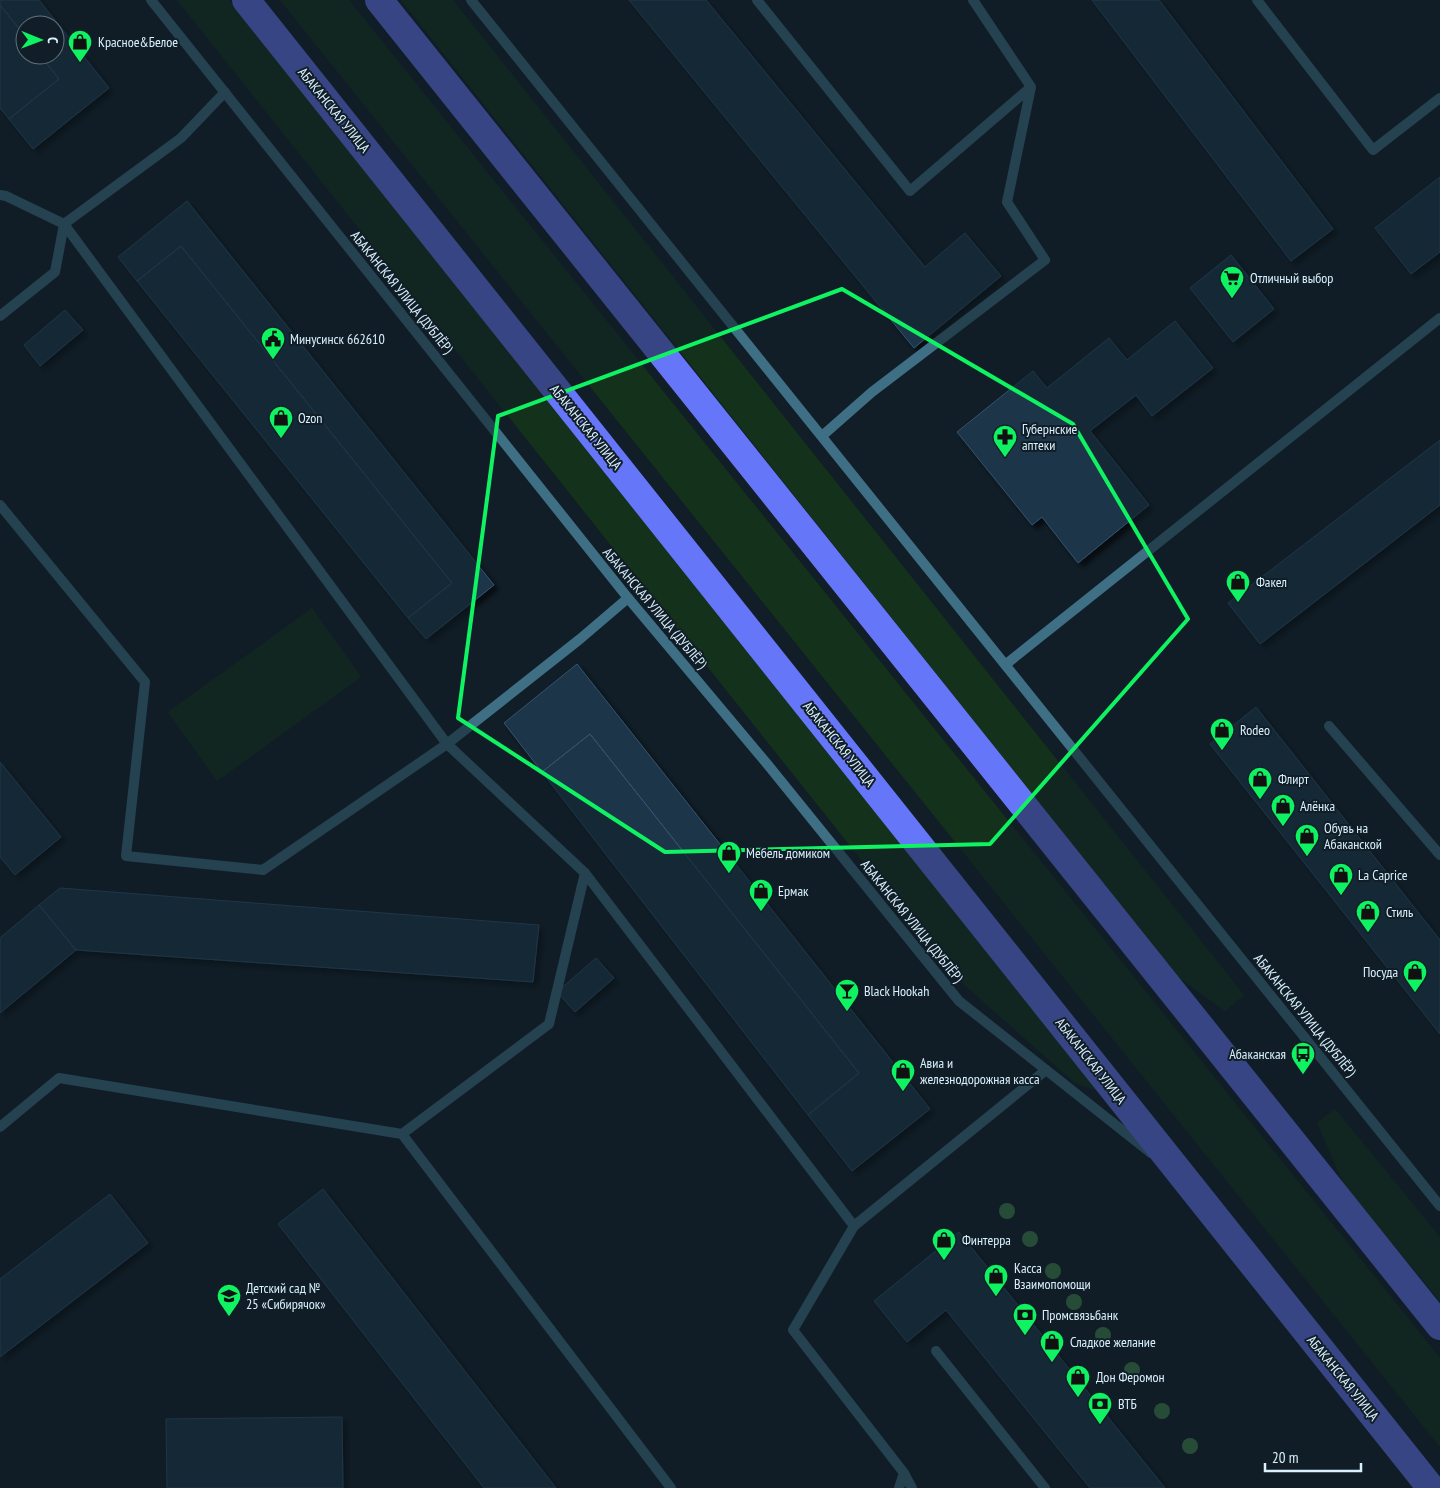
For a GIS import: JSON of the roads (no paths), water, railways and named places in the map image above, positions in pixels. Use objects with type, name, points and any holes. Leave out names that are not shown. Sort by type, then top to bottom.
[{"type":"main road","name":"АБАКАНСКАЯ УЛИЦА","points":[[246,0],[1431,1488]]},
{"type":"main road","points":[[379,0],[1440,1326]]},
{"type":"street","name":"АБАКАНСКАЯ УЛИЦА (ДУБЛЁР)","points":[[151,0],[628,598],[768,765],[959,1001],[1189,1184]]},
{"type":"street","name":"АБАКАНСКАЯ УЛИЦА (ДУБЛЁР)","points":[[471,0],[1440,1206]]},
{"type":"street","points":[[757,0],[910,191],[1031,87]]},
{"type":"street","points":[[822,436],[872,392],[1045,260],[1007,202],[1031,87],[973,0]]},
{"type":"street","points":[[1257,0],[1374,150],[1440,98]]},
{"type":"street","points":[[0,316],[55,272],[64,224],[180,138],[225,92]]},
{"type":"street","points":[[2,193],[64,224],[447,744],[585,873],[854,1226]]},
{"type":"street","points":[[1005,665],[1440,318]]},
{"type":"street","points":[[0,505],[145,682],[126,856],[263,870],[447,744],[580,639],[628,598]]},
{"type":"street","points":[[1329,726],[1440,855]]},
{"type":"street","points":[[402,1134],[549,1024],[585,873]]},
{"type":"street","points":[[912,1488],[904,1473],[793,1330],[854,1226],[1046,1070]]},
{"type":"street","points":[[0,1127],[59,1078],[402,1134],[671,1488]]},
{"type":"street","points":[[936,1351],[1045,1488]]},
{"type":"street","points":[[899,1488],[904,1473]]},
{"type":"place","name":"Красное&Белое","points":[[80,63]]},
{"type":"place","name":"Отличный выбор","points":[[1232,299]]},
{"type":"place","name":"Минусинск 662610","points":[[273,360]]},
{"type":"place","name":"Ozon","points":[[281,439]]},
{"type":"place","name":"Губернские аптеки","points":[[1005,458]]},
{"type":"place","name":"Факел","points":[[1238,603]]},
{"type":"place","name":"Rodeo","points":[[1222,751]]},
{"type":"place","name":"Флирт","points":[[1260,800]]},
{"type":"place","name":"Алёнка","points":[[1283,827]]},
{"type":"place","name":"Обувь на Абаканской","points":[[1307,857]]},
{"type":"place","name":"Мебель домиком","points":[[729,874]]},
{"type":"place","name":"La Caprice","points":[[1341,896]]},
{"type":"place","name":"Ермак","points":[[761,912]]},
{"type":"place","name":"Стиль","points":[[1368,933]]},
{"type":"place","name":"Посуда","points":[[1415,993]]},
{"type":"place","name":"Black Hookah","points":[[847,1012]]},
{"type":"place","name":"Абаканская","points":[[1303,1075]]},
{"type":"place","name":"Авиа и железнодорожная касса","points":[[903,1092]]},
{"type":"place","name":"Финтерра","points":[[944,1261]]},
{"type":"place","name":"Касса Взаимопомощи","points":[[996,1297]]},
{"type":"place","name":"Детский сад № 25 «Сибирячок»","points":[[229,1317]]},
{"type":"place","name":"Промсвязьбанк","points":[[1025,1336]]},
{"type":"place","name":"Сладкое желание","points":[[1052,1363]]},
{"type":"place","name":"Дон Феромон","points":[[1078,1398]]},
{"type":"place","name":"ВТБ","points":[[1100,1425]]}]
